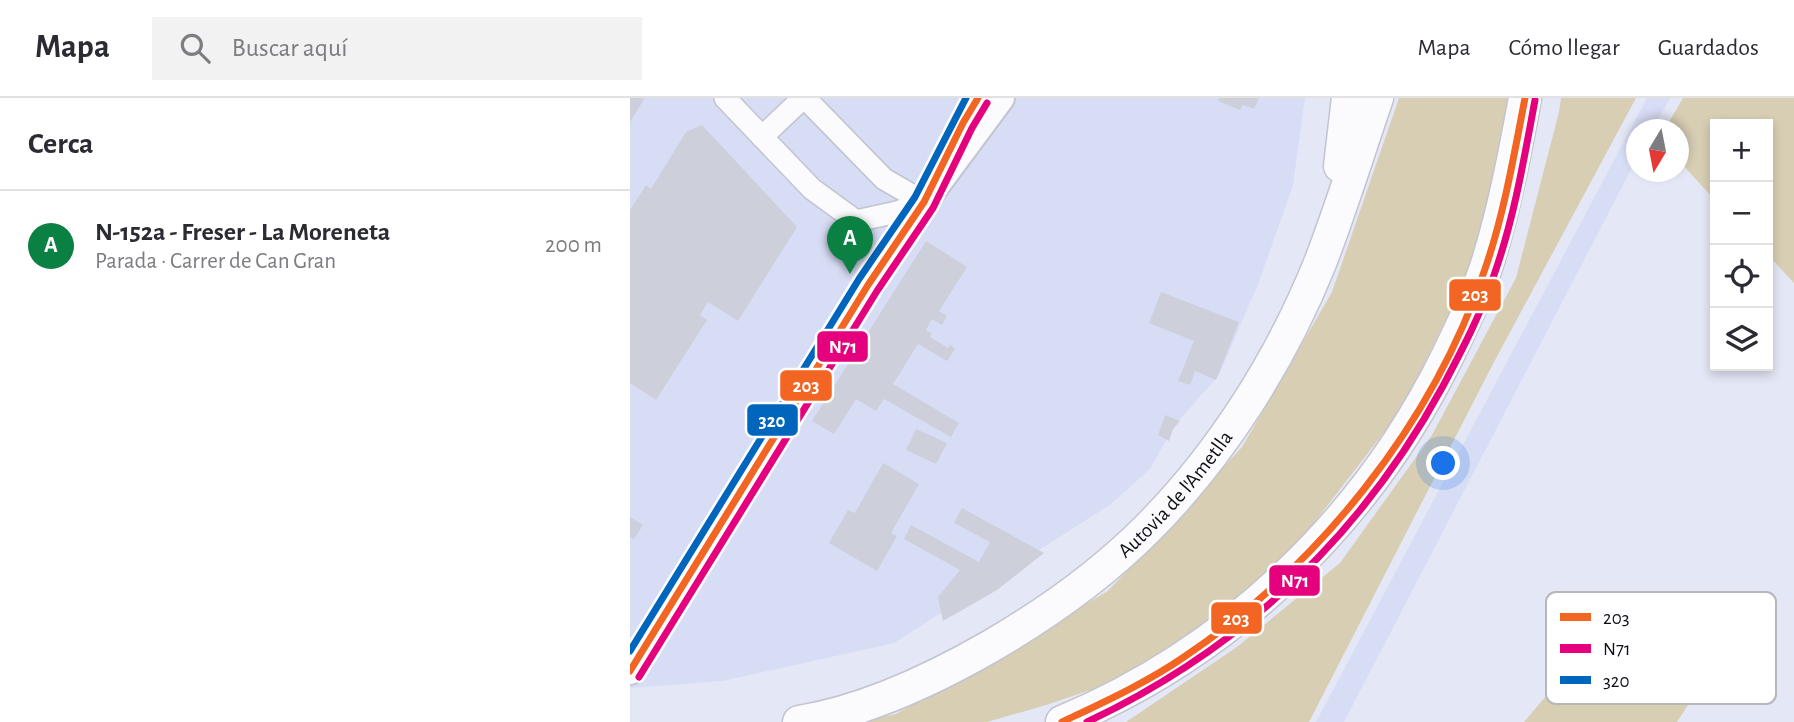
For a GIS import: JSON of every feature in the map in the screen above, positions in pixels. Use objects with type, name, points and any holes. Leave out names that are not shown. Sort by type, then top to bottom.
[{"type":"highway","points":[[1333,226],[1348,98]]},
{"type":"highway","name":"Autovia de l'Ametlla","points":[[799,722],[874,700],[925,681],[973,656],[1031,623],[1094,575],[1147,529],[1196,474],[1232,427],[1266,371],[1319,265],[1377,98]]},
{"type":"highway","points":[[1062,722],[1121,695],[1173,665],[1236,621],[1289,575],[1359,498],[1401,440],[1434,383],[1464,322],[1489,260],[1510,184],[1525,98]]},
{"type":"main road","points":[[924,202],[978,98]]},
{"type":"main road","points":[[630,671],[638,648],[868,285],[924,202],[1001,98]]},
{"type":"street","points":[[725,98],[811,189],[856,221],[897,212],[924,202]]},
{"type":"street","points":[[762,137],[804,98],[884,179],[924,202]]},
{"type":"shaded area","points":[[630,98],[1305,98],[1293,185],[1259,282],[1219,375],[1174,426],[1150,469],[1111,504],[894,643],[722,681],[630,688]]},
{"type":"shaded area","points":[[1399,98],[1513,98],[1506,196],[1402,409],[1303,537],[1183,659],[987,722],[859,722],[896,714],[1108,591],[1242,447],[1332,292]]},
{"type":"shaded area","points":[[1561,98],[1636,98],[1494,362],[1309,722],[1126,722],[1237,647],[1340,563],[1432,435],[1516,278]]},
{"type":"shaded area","points":[[1647,98],[1670,98],[1658,119],[1636,119]]},
{"type":"shaded area","points":[[1683,98],[1794,98],[1794,283],[1773,260],[1773,119],[1710,119],[1710,195],[1689,172],[1689,119],[1671,119]]},
{"type":"shaded area","points":[[1626,138],[1626,179],[1344,722],[1316,722]]},
{"type":"shaded area","points":[[1546,696],[1546,704],[1689,704],[1677,722],[1524,722]]},
{"type":"building","points":[[630,98],[645,98],[630,122]]},
{"type":"building","points":[[1219,98],[1259,98],[1254,109],[1243,105],[1240,110],[1218,101]]},
{"type":"building","points":[[702,125],[797,227],[738,321],[708,302],[700,315],[707,320],[656,400],[630,383],[630,210],[646,185],[651,189],[686,132]]},
{"type":"building","points":[[926,241],[967,267],[939,311],[947,316],[942,325],[932,319],[926,330],[932,334],[930,337],[948,348],[950,345],[955,349],[947,361],[918,344],[893,384],[959,423],[951,437],[884,399],[876,411],[856,399],[834,434],[812,421]]},
{"type":"building","points":[[1161,292],[1239,322],[1216,380],[1195,371],[1190,385],[1178,381],[1194,341],[1149,323]]},
{"type":"building","points":[[1165,415],[1180,421],[1173,429],[1169,441],[1158,435]]},
{"type":"building","points":[[916,429],[947,443],[936,464],[906,450]]},
{"type":"building","points":[[883,463],[919,484],[891,533],[897,536],[877,571],[829,543],[848,510],[855,513]]},
{"type":"building","points":[[962,508],[1044,553],[997,590],[943,621],[938,597],[960,570],[904,539],[911,525],[979,562],[990,542],[954,523]]},
{"type":"building","points":[[630,517],[643,525],[634,539],[630,537]]},
{"type":"transit line","name":"320","points":[[630,651],[859,279],[915,197],[966,98]]},
{"type":"transit line","name":"203","points":[[630,671],[868,285],[924,202],[978,98]]},
{"type":"transit line","name":"203","points":[[1062,722],[1155,675],[1234,621],[1281,580],[1325,535],[1366,487],[1403,436],[1435,382],[1463,326],[1498,227],[1525,98]]},
{"type":"transit line","name":"N71","points":[[1087,722],[1143,693],[1196,660],[1246,623],[1292,583],[1335,539],[1374,492],[1410,441],[1443,386],[1483,304],[1513,211],[1535,100]]},
{"type":"transit line","name":"N71","points":[[639,677],[877,291],[933,208],[987,103]]},
{"type":"place","name":"N-152a - Freser - La Moreneta","points":[[850,274]]}]
